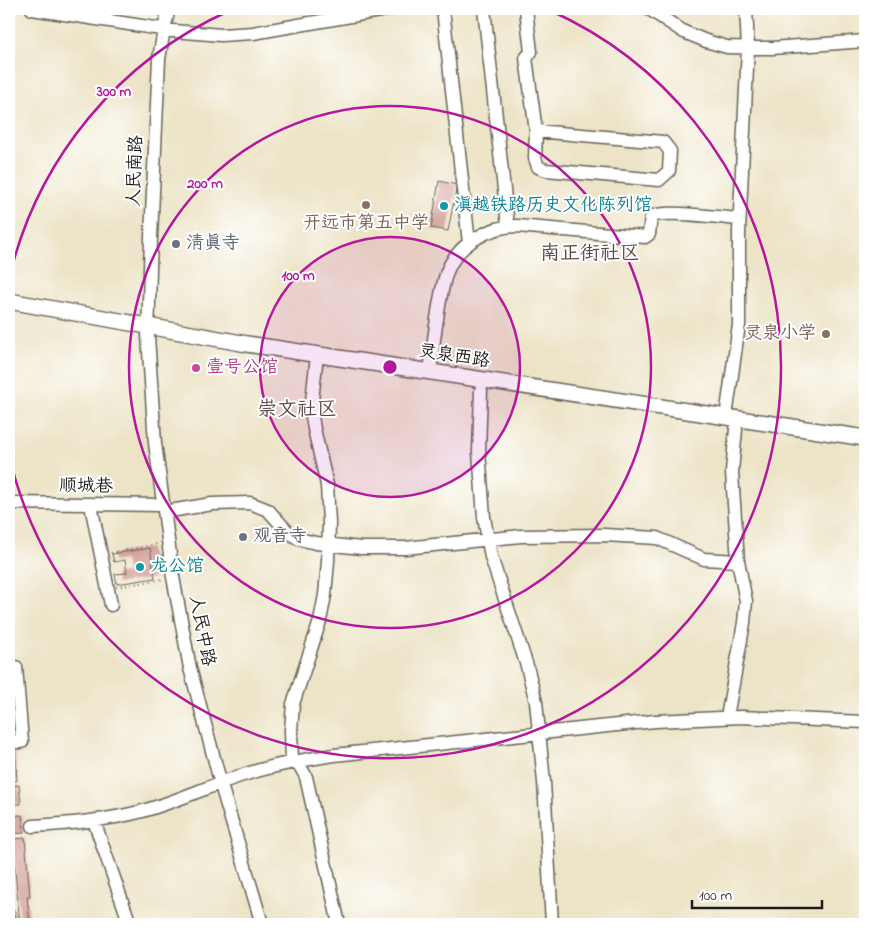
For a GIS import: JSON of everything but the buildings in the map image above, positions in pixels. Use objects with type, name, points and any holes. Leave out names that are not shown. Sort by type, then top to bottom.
[{"type":"main road","name":"灵泉西路","points":[[9,301],[316,364],[481,390],[731,423],[865,438]]},
{"type":"main road","name":"灵泉西路","points":[[9,311],[430,372],[731,423],[865,448]]},
{"type":"street","points":[[32,9],[164,30],[208,34],[241,34],[391,9]]},
{"type":"street","name":"人民南路","points":[[148,331],[157,93],[164,30],[169,9]]},
{"type":"street","points":[[442,9],[469,243]]},
{"type":"street","points":[[484,9],[508,226]]},
{"type":"street","points":[[526,9],[531,52],[526,58],[536,131],[535,158],[538,166],[546,170],[659,180],[669,170],[670,151],[663,142],[536,131]]},
{"type":"street","points":[[649,9],[675,27],[695,37],[722,46],[748,48],[865,41]]},
{"type":"street","points":[[727,718],[746,611],[745,592],[738,561],[731,423],[739,325],[740,219],[748,48],[746,9]]},
{"type":"street","points":[[430,372],[439,306],[448,269],[457,254],[469,243],[494,230],[508,226],[535,227],[645,237],[650,234],[651,217],[655,215],[675,214],[740,219]]},
{"type":"street","name":"人民中路","points":[[148,331],[151,402],[163,509],[173,577],[190,668],[262,924]]},
{"type":"street","points":[[292,762],[291,731],[293,704],[320,621],[325,595],[329,544],[327,485],[311,410],[316,364]]},
{"type":"street","points":[[481,390],[479,467],[488,539],[497,577],[527,666],[536,702],[540,733],[552,924]]},
{"type":"street","name":"顺城巷","points":[[9,503],[163,509],[218,503],[250,503],[268,510],[287,531],[300,539],[329,544],[380,549],[488,539],[560,535],[648,537],[663,540],[704,559],[738,561]]},
{"type":"street","points":[[91,505],[111,605]]},
{"type":"street","points":[[9,742],[22,742],[16,667]]},
{"type":"street","points":[[33,826],[94,821],[141,811],[254,772],[292,762],[367,751],[655,721],[781,718],[865,722]]},
{"type":"street","points":[[292,762],[300,766],[306,778],[339,924]]},
{"type":"street","points":[[94,821],[130,924]]},
{"type":"path","points":[[101,555],[168,542]]},
{"type":"path","points":[[108,588],[173,577]]},
{"type":"place","name":"开远市第五中学","points":[[366,205]]},
{"type":"place","name":"滇越铁路历史文化陈列馆","points":[[444,206]]},
{"type":"place","name":"清真寺","points":[[176,244]]},
{"type":"place","name":"灵泉小学","points":[[826,334]]},
{"type":"place","name":"壹号公馆","points":[[196,368]]},
{"type":"place","name":"观音寺","points":[[243,537]]},
{"type":"place","name":"龙公馆","points":[[140,567]]},
{"type":"district","name":"南正街社区","points":[[590,254]]},
{"type":"district","name":"崇文社区","points":[[297,410]]}]
